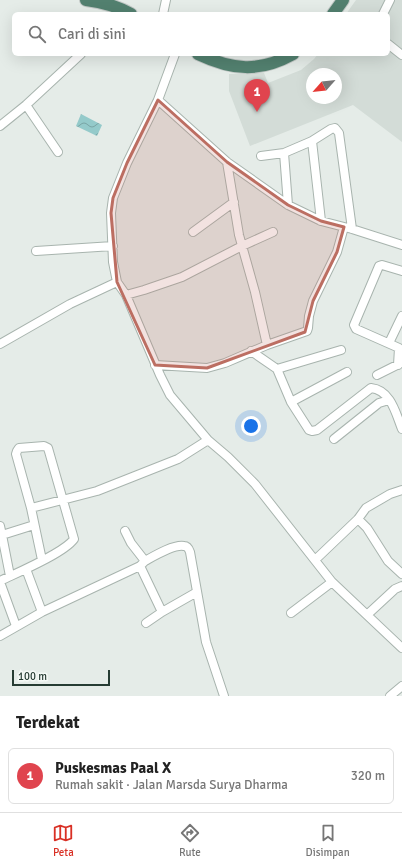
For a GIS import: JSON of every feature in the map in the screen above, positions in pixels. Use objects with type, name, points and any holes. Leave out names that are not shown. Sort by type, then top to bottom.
[{"type":"highway","points":[[86,0],[108,9],[122,12]]},
{"type":"highway","points":[[334,12],[343,0]]},
{"type":"highway","points":[[202,56],[216,62],[234,67],[268,65],[288,56]]},
{"type":"street","points":[[163,12],[166,0]]},
{"type":"street","points":[[384,12],[390,0]]},
{"type":"street","points":[[390,46],[402,55]]},
{"type":"street","points":[[0,126],[26,105],[79,56]]},
{"type":"street","points":[[174,56],[158,100],[113,198],[111,213],[113,262],[117,282],[126,295],[170,395],[208,440],[228,457],[254,484],[332,582],[368,614],[402,648]]},
{"type":"street","points":[[158,100],[227,162],[288,205],[321,221],[348,228],[402,246]]},
{"type":"street","points":[[26,105],[58,152]]},
{"type":"street","points":[[156,365],[207,368],[225,363],[251,351],[307,331],[313,301],[348,228],[339,133],[336,128],[331,129],[312,141],[284,152],[261,156]]},
{"type":"street","points":[[312,141],[321,221]]},
{"type":"street","points":[[284,152],[288,205]]},
{"type":"street","points":[[227,162],[239,235],[255,292],[267,345]]},
{"type":"street","points":[[193,232],[234,202]]},
{"type":"street","points":[[126,295],[182,277],[273,232]]},
{"type":"street","points":[[36,251],[113,246]]},
{"type":"street","points":[[377,375],[400,364],[400,349],[356,330],[354,325],[378,266],[382,265],[402,271]]},
{"type":"street","points":[[0,344],[70,304],[117,282]]},
{"type":"street","points":[[389,343],[402,316]]},
{"type":"street","points":[[277,369],[341,350]]},
{"type":"street","points":[[251,351],[277,369],[290,402],[309,430],[317,430],[371,388],[379,390],[389,400],[402,429]]},
{"type":"street","points":[[290,402],[347,372]]},
{"type":"street","points":[[334,440],[379,403],[389,400]]},
{"type":"street","points":[[31,508],[97,490],[178,459],[208,440]]},
{"type":"street","points":[[16,626],[0,585],[2,580],[26,569],[68,547],[74,539],[48,448],[44,446],[19,448],[16,454],[31,508],[42,560]]},
{"type":"street","points":[[315,560],[358,519],[366,508],[390,494],[402,490]]},
{"type":"street","points":[[358,519],[368,528],[388,561],[402,574]]},
{"type":"street","points":[[2,535],[34,525]]},
{"type":"street","points":[[0,526],[10,576]]},
{"type":"street","points":[[125,531],[143,563],[162,612]]},
{"type":"street","points":[[0,636],[42,612],[174,547],[183,545],[187,547],[190,552],[206,642],[224,696]]},
{"type":"street","points":[[26,569],[42,612]]},
{"type":"street","points":[[291,613],[332,582]]},
{"type":"street","points":[[368,614],[395,589],[402,586]]},
{"type":"street","points":[[146,623],[197,592]]},
{"type":"street","points":[[390,696],[402,686]]},
{"type":"highlighted area","points":[[158,100],[227,162],[288,205],[321,221],[344,227],[337,252],[313,301],[305,332],[207,368],[155,365],[117,282],[111,213],[113,198],[127,163]]},
{"type":"shaded area","points":[[356,0],[402,0],[402,142],[353,105],[250,146],[229,91],[229,74],[264,73],[268,83],[301,70],[316,56],[390,56],[390,12],[347,12]]},
{"type":"water","points":[[81,114],[102,125],[97,136],[76,126]]},
{"type":"place","name":"Puskesmas Paal X","points":[[257,112]]}]
